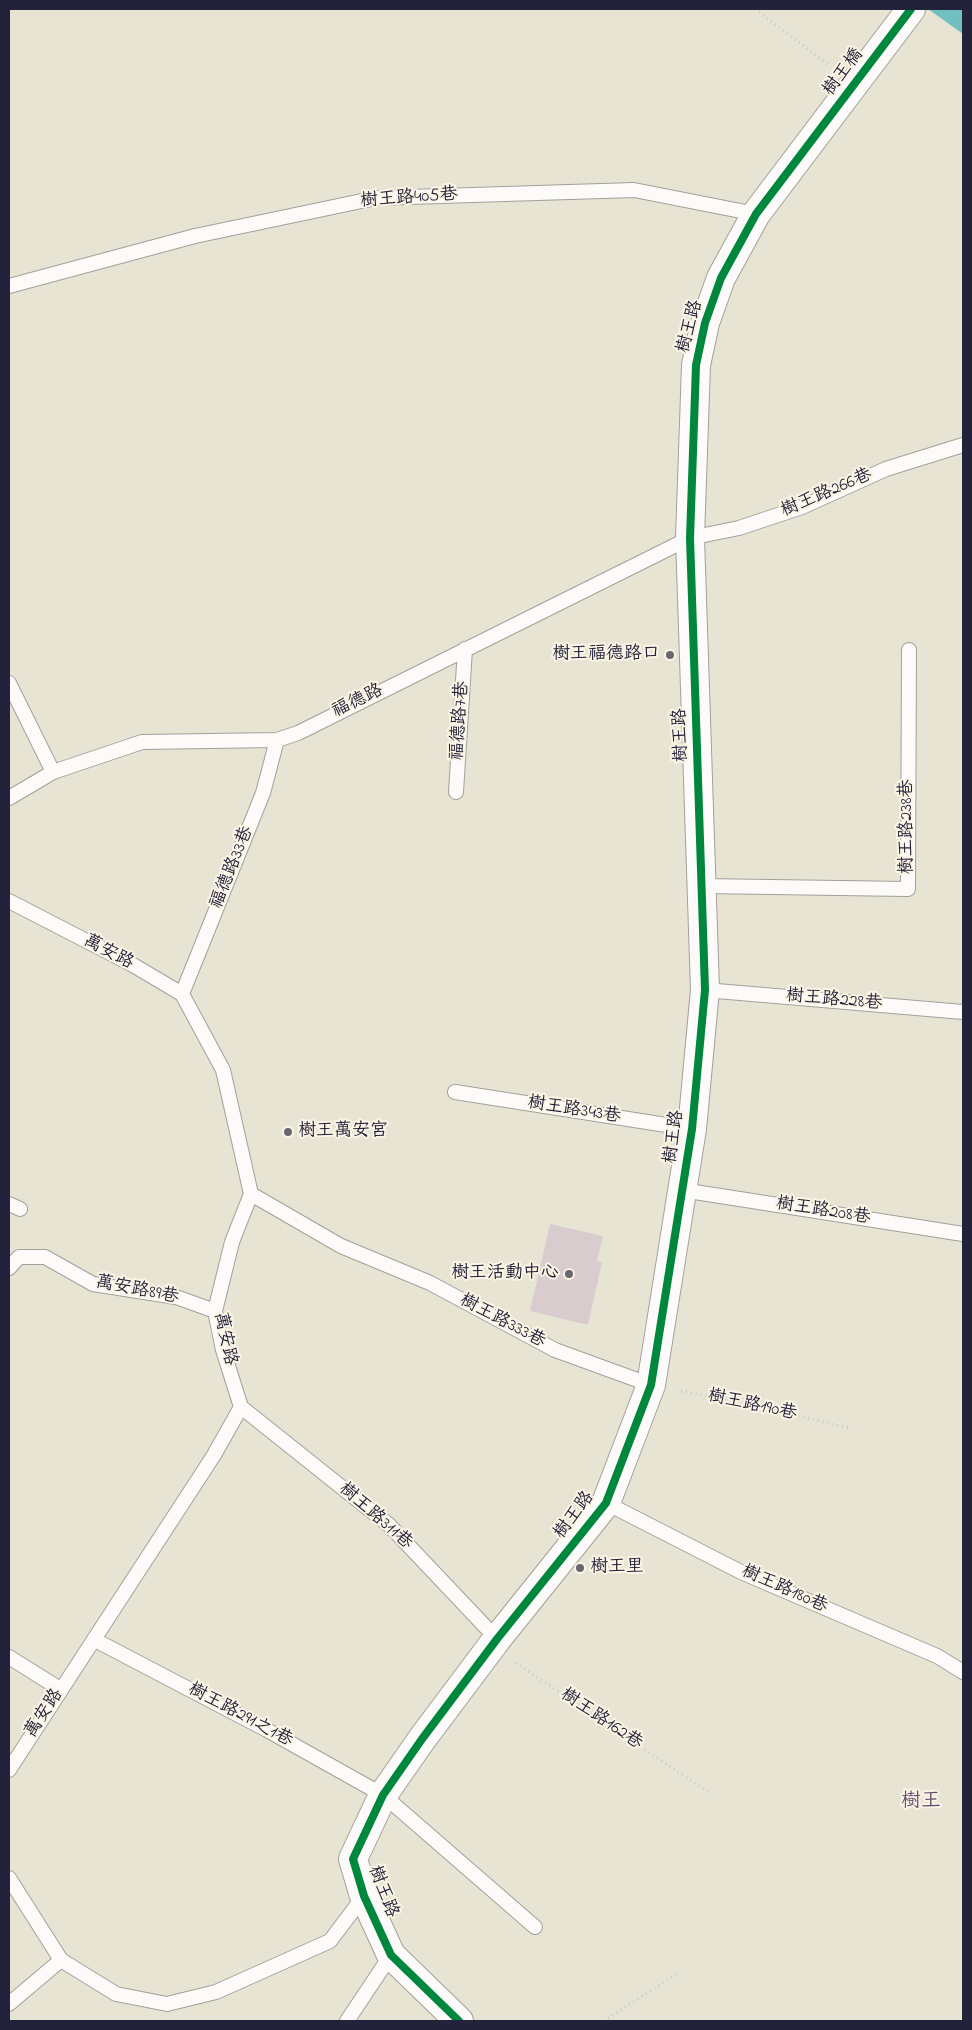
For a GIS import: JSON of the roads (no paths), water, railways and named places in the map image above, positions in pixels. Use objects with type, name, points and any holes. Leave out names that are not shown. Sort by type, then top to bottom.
[{"type":"street","name":"樹王橋","points":[[800,155],[910,9]]},
{"type":"street","name":"樹王路","points":[[459,2021],[392,1955],[364,1896],[353,1859],[383,1795],[422,1739],[497,1638],[606,1502],[651,1385],[692,1129],[705,990],[690,538],[696,365],[704,323],[721,278],[756,214],[800,155]]},
{"type":"lane","name":"樹王路405巷","points":[[9,286],[195,236],[376,198],[634,190],[756,214]]},
{"type":"lane","name":"樹王路266巷","points":[[690,538],[739,528],[802,507],[886,470],[963,445]]},
{"type":"lane","name":"福德路","points":[[9,798],[53,772],[142,742],[277,740],[298,733],[690,538]]},
{"type":"lane","name":"福德路7巷","points":[[456,792],[465,649]]},
{"type":"lane","name":"樹王路238巷","points":[[702,886],[908,889],[909,650]]},
{"type":"lane","points":[[9,683],[53,772]]},
{"type":"lane","name":"福德路33巷","points":[[182,994],[263,793],[277,740]]},
{"type":"lane","name":"萬安路","points":[[9,901],[133,965],[182,994]]},
{"type":"lane","name":"樹王路228巷","points":[[705,990],[963,1012]]},
{"type":"lane","points":[[182,994],[223,1070],[251,1194]]},
{"type":"lane","name":"樹王路343巷","points":[[455,1092],[692,1129]]},
{"type":"lane","name":"樹王路208巷","points":[[682,1190],[963,1234]]},
{"type":"lane","name":"萬安路","points":[[9,1770],[214,1455],[241,1407],[223,1350],[215,1311],[232,1242],[251,1194]]},
{"type":"lane","name":"樹王路333巷","points":[[251,1194],[341,1246],[430,1283],[555,1350],[651,1385]]},
{"type":"lane","name":"萬安路89巷","points":[[9,1268],[19,1257],[45,1258],[93,1284],[176,1297],[215,1311]]},
{"type":"lane","name":"樹王路311巷","points":[[241,1407],[389,1525],[497,1638]]},
{"type":"lane","name":"樹王路180巷","points":[[606,1502],[741,1572],[937,1656],[963,1672]]},
{"type":"lane","name":"樹王路291之1巷","points":[[95,1640],[267,1730],[383,1795],[535,1927]]},
{"type":"lane","points":[[9,1657],[60,1689]]},
{"type":"lane","points":[[9,1878],[61,1960],[116,1994],[167,2004],[216,1992],[330,1941],[364,1896]]},
{"type":"lane","points":[[347,2021],[392,1955]]},
{"type":"lane","points":[[9,2004],[61,1960]]},
{"type":"water","points":[[928,9],[963,9],[963,34]]},
{"type":"place","name":"樹王福德路口","points":[[670,655]]},
{"type":"place","name":"樹王萬安宮","points":[[288,1132]]},
{"type":"place","name":"樹王活動中心","points":[[569,1274]]},
{"type":"place","name":"樹王里","points":[[580,1568]]},
{"type":"district","name":"樹王","points":[[921,1803]]}]
